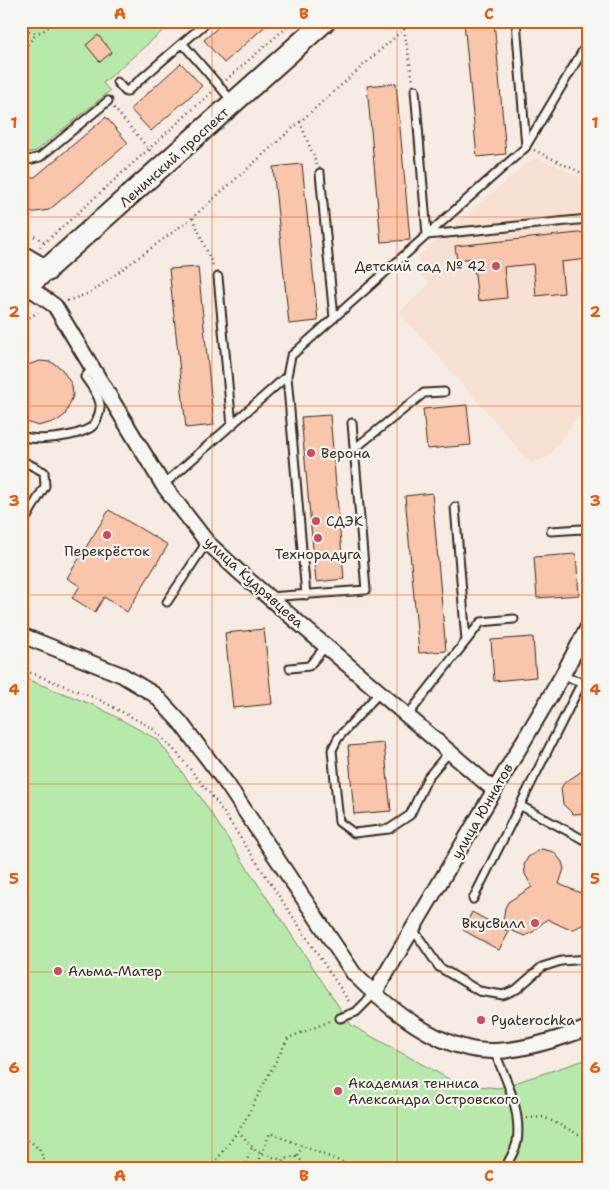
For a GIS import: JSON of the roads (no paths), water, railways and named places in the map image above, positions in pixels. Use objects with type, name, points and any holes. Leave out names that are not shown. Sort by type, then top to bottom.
[{"type":"main road","name":"Ленинский проспект","points":[[24,289],[325,21]]},
{"type":"main road","points":[[24,258],[46,271]]},
{"type":"street","name":"улица Кудрявцева","points":[[24,289],[55,306],[163,485],[207,542],[268,597],[494,790]]},
{"type":"street","name":"улица Юннатов","points":[[374,994],[562,676],[588,627]]},
{"type":"street","points":[[21,635],[122,675],[155,695],[180,722],[227,784],[354,974],[374,994],[414,1024],[454,1043],[494,1051],[529,1046],[588,1028]]},
{"type":"lane","points":[[117,82],[126,92],[208,21]]},
{"type":"lane","points":[[516,21],[526,147]]},
{"type":"lane","points":[[306,595],[287,376],[291,356],[526,147],[588,42]]},
{"type":"lane","points":[[183,44],[234,103]]},
{"type":"lane","points":[[415,90],[427,235]]},
{"type":"lane","points":[[21,162],[40,157],[108,102]]},
{"type":"lane","points":[[320,173],[334,318]]},
{"type":"lane","points":[[427,235],[588,219]]},
{"type":"lane","points":[[218,277],[232,426]]},
{"type":"lane","points":[[21,436],[31,440],[47,440],[90,428],[98,418],[100,404],[85,377],[92,369]]},
{"type":"lane","points":[[163,485],[287,376]]},
{"type":"lane","points":[[354,449],[424,393],[444,392]]},
{"type":"lane","points":[[268,597],[366,590],[352,423]]},
{"type":"lane","points":[[21,460],[44,472],[45,486],[21,527]]},
{"type":"lane","points":[[455,507],[466,641]]},
{"type":"lane","points":[[551,531],[582,529],[588,534]]},
{"type":"lane","points":[[167,602],[207,542]]},
{"type":"lane","points":[[408,715],[481,622],[514,618]]},
{"type":"lane","points":[[290,668],[309,666],[326,646]]},
{"type":"lane","points":[[473,899],[585,683],[562,676]]},
{"type":"lane","points":[[380,691],[338,738],[332,750],[339,822],[354,833],[389,829],[410,815],[428,777],[450,751]]},
{"type":"lane","points":[[521,806],[588,842]]},
{"type":"lane","points":[[413,929],[439,966],[479,991],[503,995],[517,989],[542,967],[561,961],[588,959]]},
{"type":"lane","points":[[340,1018],[356,1012],[374,994]]},
{"type":"lane","points":[[494,1051],[508,1085],[518,1118],[517,1144],[505,1168]]},
{"type":"place","name":"Детский сад № 42","points":[[496,266]]},
{"type":"place","name":"Верона","points":[[311,453]]},
{"type":"place","name":"СДЭК","points":[[316,521]]},
{"type":"place","name":"Перекрёсток","points":[[107,535]]},
{"type":"place","name":"Технорадуга","points":[[318,538]]},
{"type":"place","name":"ВкусВилл","points":[[535,923]]},
{"type":"place","name":"Альма-Матер","points":[[58,971]]},
{"type":"place","name":"Pyaterochka","points":[[481,1020]]},
{"type":"place","name":"Академия тенниса Александра Островского","points":[[338,1091]]}]
